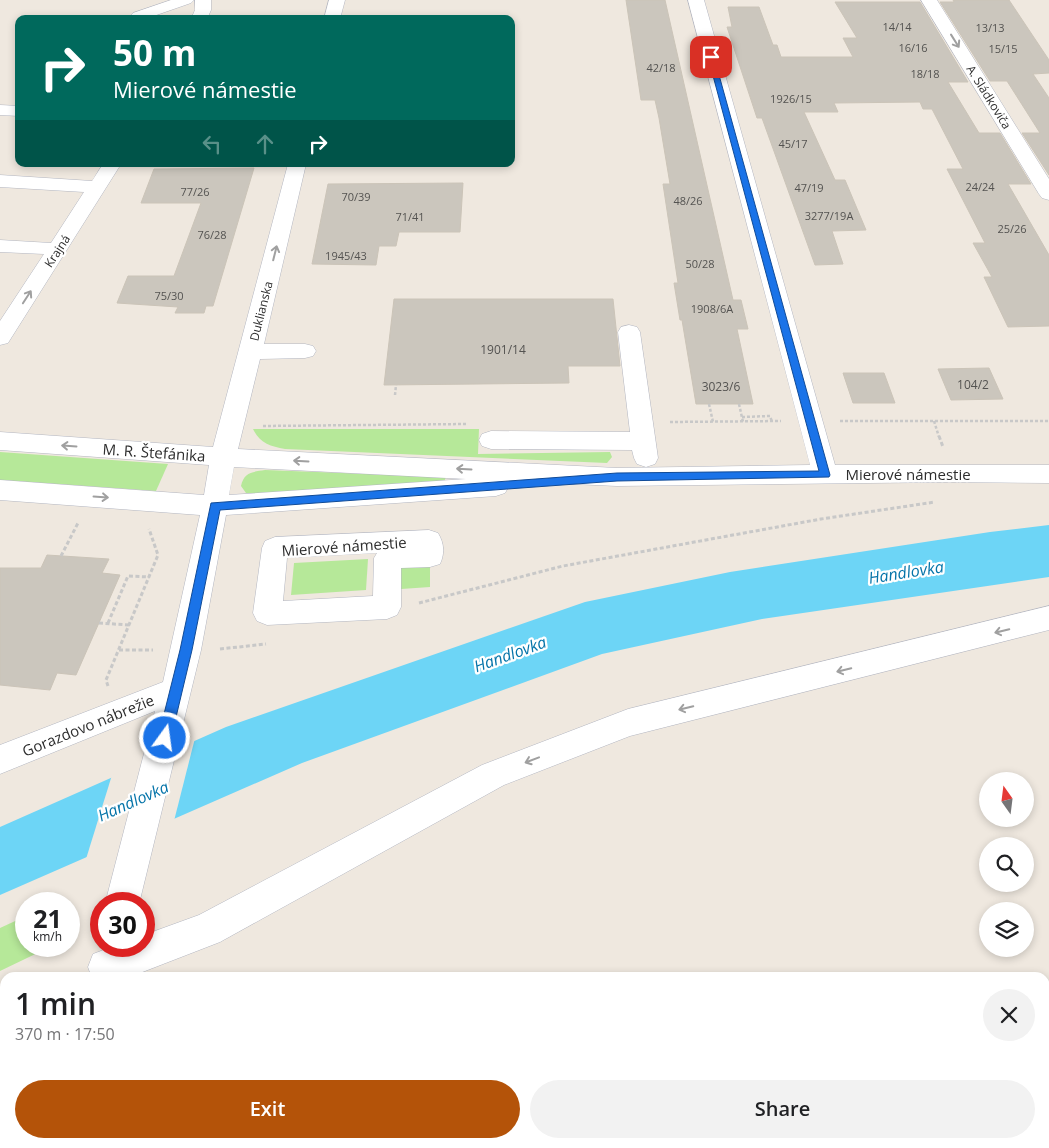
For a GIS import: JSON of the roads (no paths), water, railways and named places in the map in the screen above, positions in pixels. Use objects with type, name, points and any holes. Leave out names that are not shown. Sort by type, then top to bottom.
[{"type":"street","points":[[141,15],[186,0]]},
{"type":"street","points":[[200,15],[203,0]]},
{"type":"street","points":[[333,15],[337,0]]},
{"type":"street","points":[[696,0],[825,475]]},
{"type":"street","name":"A. Sládkoviča","points":[[929,0],[1049,194]]},
{"type":"street","points":[[0,110],[15,111]]},
{"type":"street","points":[[4,181],[20,167]]},
{"type":"street","name":"Krajná","points":[[0,338],[110,167]]},
{"type":"street","name":"Duklianska","points":[[223,457],[252,352],[296,167]]},
{"type":"street","points":[[4,181],[98,187]]},
{"type":"street","points":[[0,246],[58,249]]},
{"type":"street","points":[[629,332],[648,477]]},
{"type":"street","points":[[252,352],[306,351]]},
{"type":"street","points":[[490,440],[643,442]]},
{"type":"street","name":"M. R. Štefánika","points":[[0,441],[223,457],[215,506],[176,690],[125,892]]},
{"type":"street","name":"Mierové námestie","points":[[223,457],[617,477],[1049,474]]},
{"type":"street","name":"Mierové námestie","points":[[215,506],[617,477]]},
{"type":"street","points":[[0,490],[215,506]]},
{"type":"street","name":"Mierové námestie","points":[[429,540],[430,556],[388,558],[387,607],[376,607],[268,613],[275,548],[429,540]]},
{"type":"street","points":[[107,964],[208,930],[493,775],[628,723],[1049,618]]},
{"type":"street","name":"Gorazdovo nábrežie","points":[[0,760],[176,690]]},
{"type":"water","name":"Handlovka","points":[[1049,525],[1049,577],[762,619],[602,654],[302,763],[0,895],[0,827],[226,727],[585,602],[730,572],[990,532]]}]
